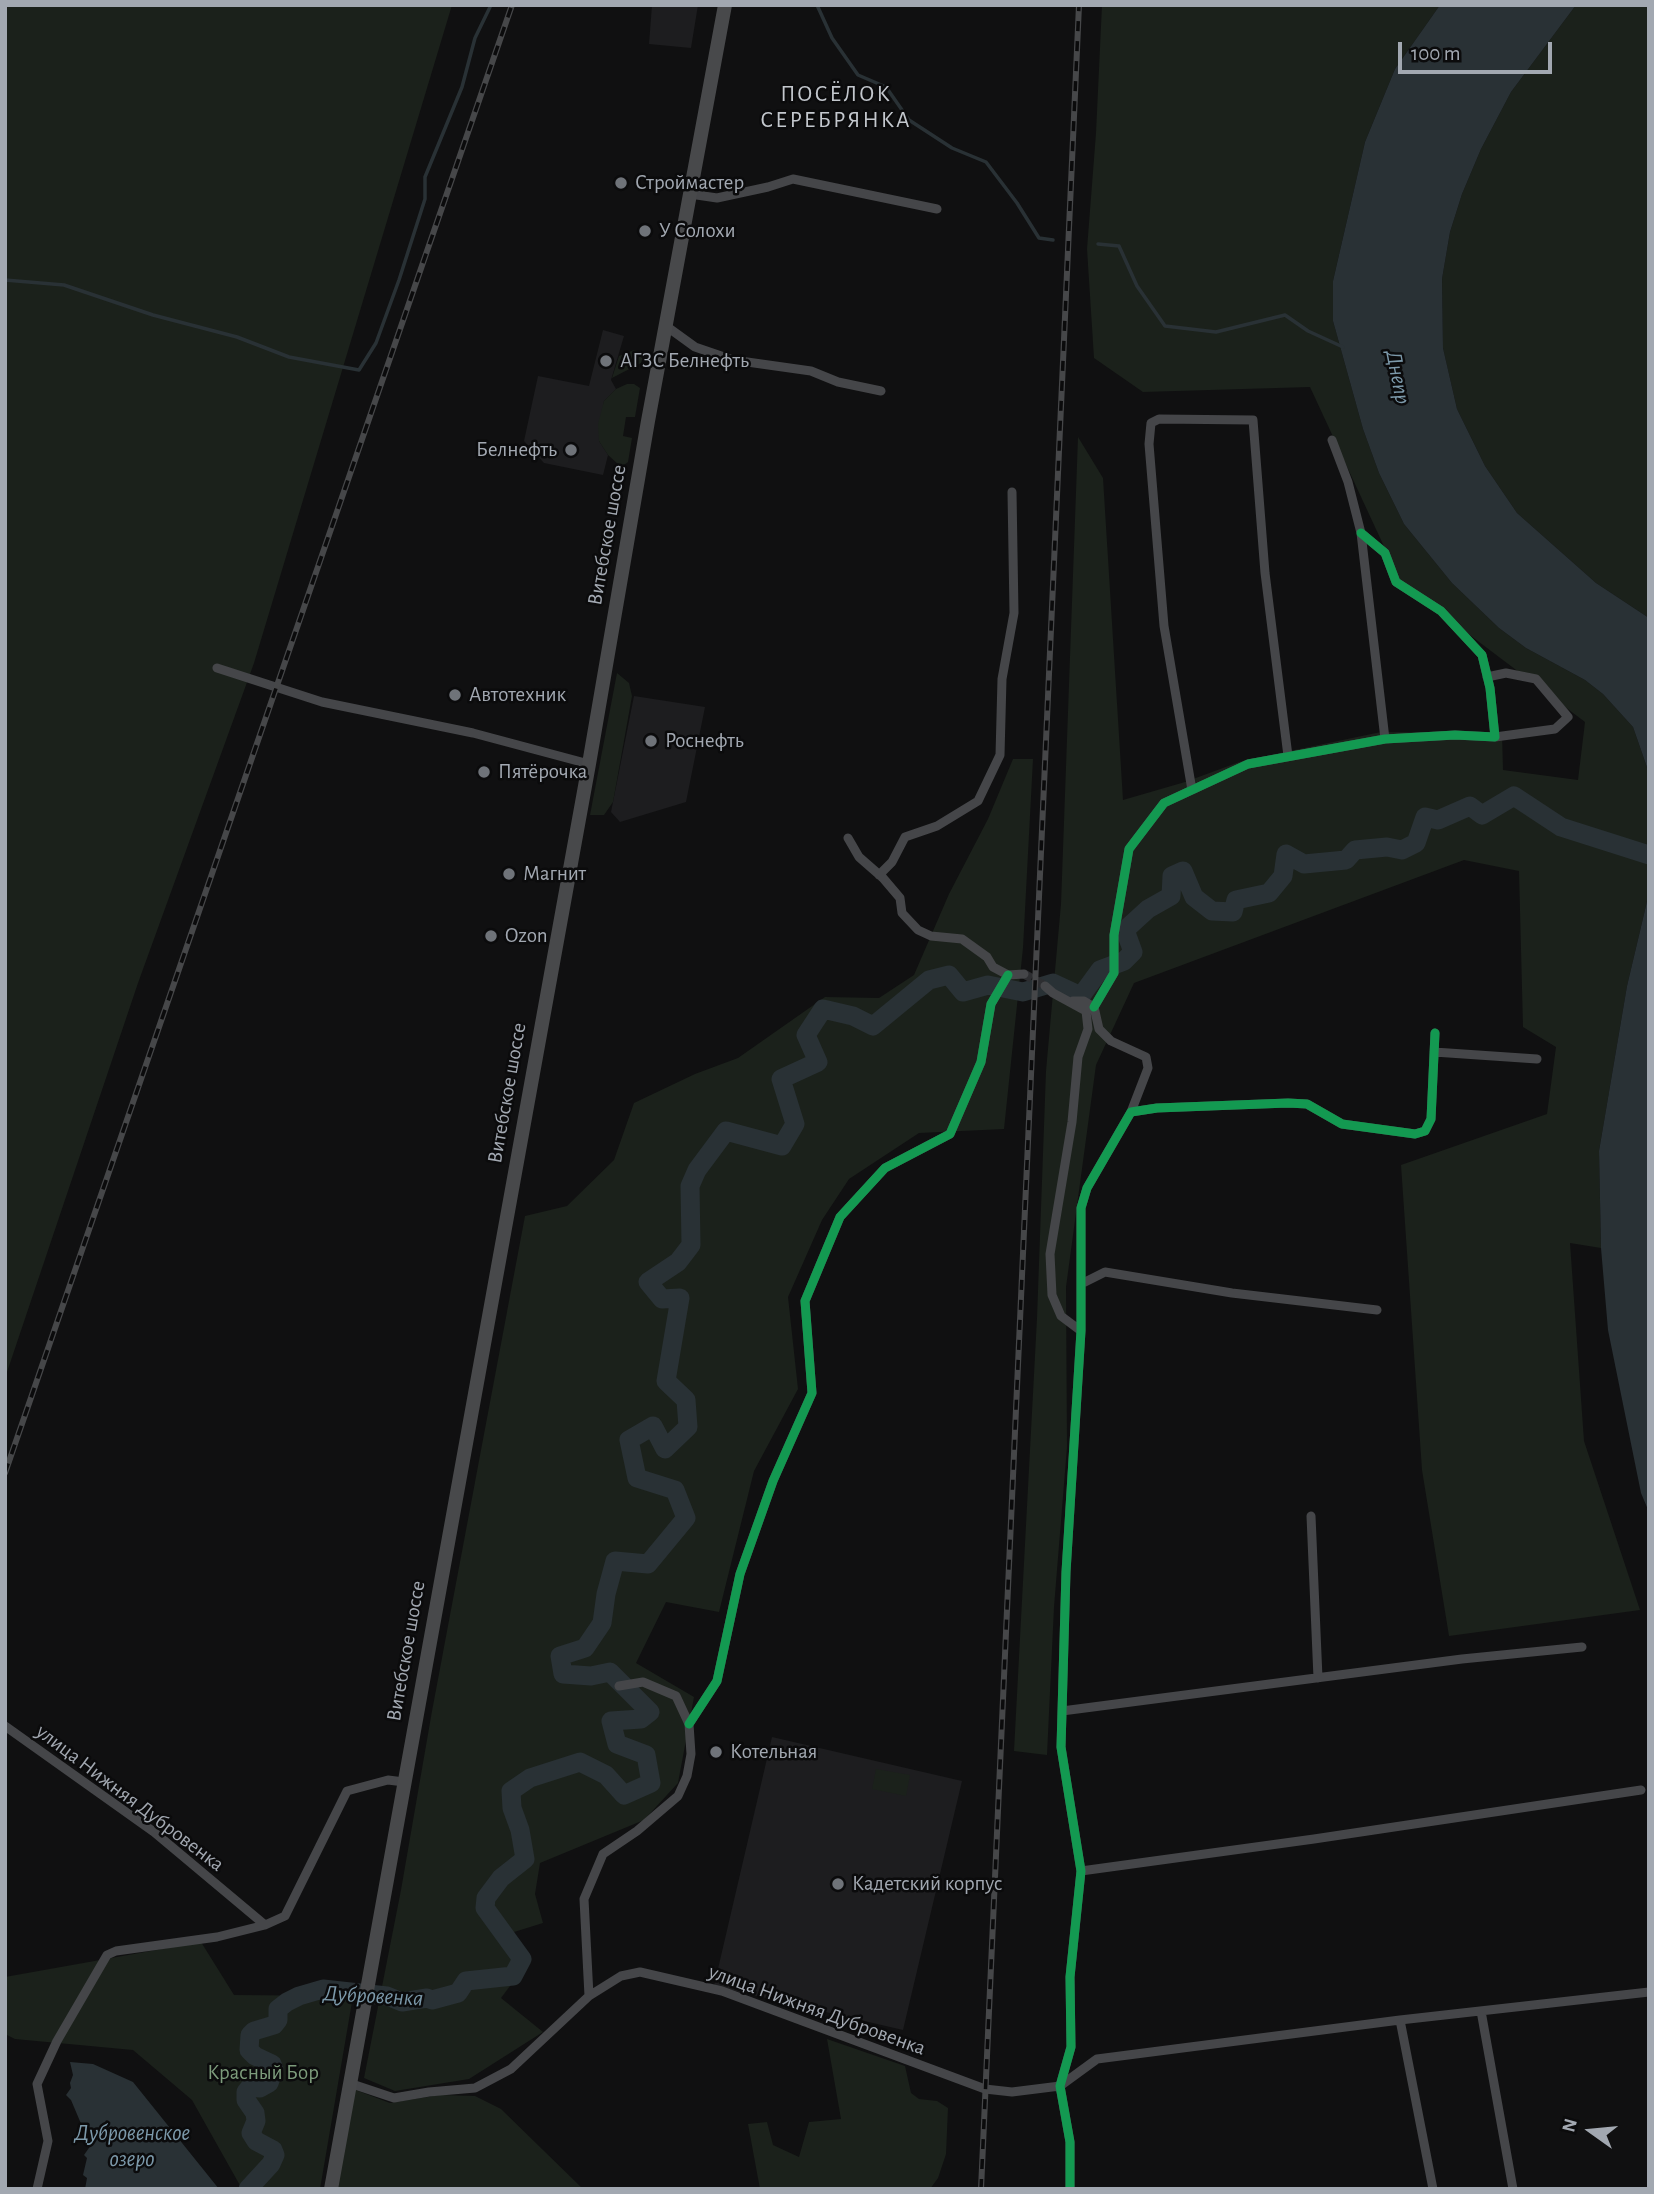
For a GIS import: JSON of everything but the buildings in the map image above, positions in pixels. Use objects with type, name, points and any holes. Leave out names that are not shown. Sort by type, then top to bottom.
[{"type":"main road","name":"Витебское шоссе","points":[[331,2189],[725,5]]},
{"type":"street","points":[[690,194],[717,198],[793,179],[936,209]]},
{"type":"street","points":[[666,326],[695,347],[733,360],[811,371],[838,382],[881,391]]},
{"type":"street","points":[[1192,790],[1164,626],[1149,444],[1151,424],[1159,419],[1253,420],[1265,573],[1289,756]]},
{"type":"street","points":[[1332,440],[1348,482],[1361,533],[1385,739]]},
{"type":"street","points":[[879,875],[892,862],[905,837],[937,826],[978,801],[1000,755],[1002,679],[1014,612],[1012,492]]},
{"type":"street","points":[[1361,533],[1385,553],[1396,582],[1441,611],[1482,655],[1495,737]]},
{"type":"street","points":[[217,668],[322,702],[473,733],[589,764]]},
{"type":"street","points":[[1070,2189],[1070,2143],[1060,2086],[1071,2047],[1070,1977],[1081,1871],[1061,1747],[1066,1573],[1083,1283],[1080,1249],[1082,1208],[1087,1188],[1130,1112],[1148,1068],[1146,1057],[1123,1048],[1099,1029],[1094,1007],[1114,973],[1114,936],[1129,849],[1164,803],[1248,764],[1385,739],[1455,735],[1495,737],[1555,729],[1568,717],[1536,679],[1506,673],[1487,677]]},
{"type":"street","points":[[848,838],[859,858],[900,898],[902,913],[918,929],[931,936],[962,939],[976,948],[993,967],[1009,975],[1024,974]]},
{"type":"street","points":[[689,1724],[716,1681],[740,1574],[774,1481],[812,1393],[805,1301],[840,1217],[885,1168],[950,1134],[981,1062],[991,1004],[1009,975]]},
{"type":"street","points":[[1045,986],[1086,1011],[1088,1029],[1078,1057],[1072,1122],[1050,1254],[1052,1295],[1061,1316],[1081,1331]]},
{"type":"street","points":[[1070,1001],[1084,1001],[1094,1007]]},
{"type":"street","points":[[1130,1112],[1157,1108],[1307,1104],[1342,1124],[1415,1134],[1425,1131],[1430,1119],[1435,1032]]},
{"type":"street","points":[[1434,1052],[1537,1059]]},
{"type":"street","points":[[1083,1283],[1105,1272],[1232,1293],[1377,1310]]},
{"type":"street","points":[[1311,1516],[1318,1678]]},
{"type":"street","points":[[1062,1712],[1462,1659],[1582,1647]]},
{"type":"street","points":[[589,1996],[584,1899],[603,1854],[638,1831],[678,1796],[687,1776],[691,1754],[689,1724],[676,1696],[642,1682],[619,1686]]},
{"type":"street","name":"улица Нижняя Дубровенка","points":[[5,1726],[154,1832],[264,1926]]},
{"type":"street","points":[[37,2189],[48,2141],[37,2084],[57,2041],[107,1955],[116,1951],[217,1937],[264,1926],[285,1916],[347,1791],[388,1780],[404,1782]]},
{"type":"street","points":[[1081,1871],[1641,1790]]},
{"type":"street","name":"улица Нижняя Дубровенка","points":[[349,2083],[394,2098],[475,2088],[510,2069],[589,1996],[621,1976],[640,1972],[722,1992],[985,2089],[1012,2092],[1060,2086]]},
{"type":"street","points":[[1060,2086],[1097,2059],[1400,2020],[1649,1992]]},
{"type":"street","points":[[1481,2011],[1513,2189]]},
{"type":"street","points":[[1400,2020],[1433,2189]]},
{"type":"shaded area","points":[[652,5],[698,5],[691,48],[649,44]]},
{"type":"shaded area","points":[[603,330],[624,336],[611,380],[616,389],[604,401],[599,441],[608,455],[603,475],[544,463],[524,441],[538,376],[589,386]]},
{"type":"shaded area","points":[[634,696],[705,707],[686,802],[620,822],[611,812]]},
{"type":"shaded area","name":"Кадетский корпус","points":[[772,1737],[962,1781],[903,2030],[714,1986]]},
{"type":"green space","points":[[5,5],[452,5],[254,663],[138,983],[5,1378]]},
{"type":"green space","points":[[1102,5],[1440,5],[1395,69],[1365,142],[1333,281],[1333,321],[1363,429],[1379,473],[1404,524],[1452,583],[1499,628],[1526,648],[1585,680],[1603,694],[1633,727],[1649,773],[1649,893],[1627,986],[1599,1151],[1601,1248],[1570,1243],[1584,1441],[1640,1610],[1449,1636],[1422,1470],[1401,1165],[1547,1114],[1556,1047],[1523,1027],[1519,871],[1464,860],[1134,983],[1096,1065],[1066,1287],[1067,1447],[1054,1607],[1047,1755],[1014,1751],[1037,1318],[1046,1071],[1061,904],[1078,437],[1103,478],[1123,800],[1185,782],[1242,761],[1381,732],[1502,733],[1503,770],[1578,780],[1585,722],[1401,583],[1310,387],[1143,392],[1094,358],[1087,249]]},
{"type":"green space","points":[[1576,5],[1649,5],[1649,618],[1596,583],[1517,513],[1485,466],[1457,409],[1443,348],[1442,279],[1450,232],[1462,194],[1481,149],[1511,92]]},
{"type":"green space","points":[[634,350],[644,353],[641,363],[612,378],[619,356]]},
{"type":"green space","points":[[627,384],[640,388],[635,417],[626,417],[623,436],[632,438],[628,462],[624,465],[618,464],[608,455],[599,441],[598,424],[604,401],[616,389]]},
{"type":"green space","points":[[617,673],[629,683],[632,696],[613,802],[604,815],[590,815]]},
{"type":"green space","points":[[1013,759],[1033,759],[1023,948],[1004,1129],[919,1133],[849,1179],[822,1220],[788,1297],[798,1389],[754,1471],[719,1612],[666,1602],[636,1663],[694,1697],[678,1783],[644,1820],[540,1863],[535,1894],[543,1923],[514,1932],[528,1962],[501,1998],[543,2032],[469,2079],[395,2091],[364,2078],[525,1216],[567,1206],[614,1160],[634,1103],[695,1074],[738,1058],[825,997],[879,998],[914,975],[949,894],[988,819]]},
{"type":"green space","points":[[876,1769],[910,1775],[906,1796],[872,1789]]},
{"type":"green space","name":"Красный Бор","points":[[201,1942],[234,1995],[353,1996],[320,2189],[242,2189],[192,2100],[133,2050],[15,2039],[5,2034],[5,1977]]},
{"type":"green space","points":[[827,2039],[905,2066],[911,2093],[919,2099],[937,2101],[948,2108],[946,2154],[938,2178],[930,2189],[760,2189],[748,2124],[767,2122],[773,2145],[799,2157],[809,2122],[841,2119]]},
{"type":"green space","name":"Красный Бор","points":[[353,2089],[390,2103],[440,2095],[475,2096],[501,2109],[583,2189],[336,2189]]},
{"type":"water","name":"Днепр","points":[[1440,5],[1576,5],[1511,92],[1481,149],[1462,194],[1450,232],[1442,279],[1443,348],[1457,409],[1485,466],[1517,513],[1596,583],[1649,618],[1649,773],[1633,727],[1603,694],[1585,680],[1526,648],[1499,628],[1452,583],[1404,524],[1379,473],[1363,429],[1333,321],[1333,281],[1365,142],[1395,69]]},
{"type":"water","points":[[1649,893],[1649,1512],[1641,1493],[1608,1330],[1601,1248],[1599,1151],[1627,986]]},
{"type":"water","name":"Дубровенское озеро","points":[[70,2062],[93,2064],[133,2082],[219,2189],[85,2189],[87,2178],[83,2175],[87,2158],[84,2155],[91,2145],[91,2140],[66,2095],[71,2088],[73,2075]]},
{"type":"waterway","points":[[5,280],[64,285],[153,315],[237,337],[289,357],[359,370],[376,343],[399,280],[425,199],[425,177],[462,87],[475,38],[491,5]]},
{"type":"waterway","points":[[817,5],[832,38],[858,75],[886,87],[909,120],[952,148],[986,162],[1039,238],[1053,240]]},
{"type":"waterway","points":[[1098,244],[1119,246],[1137,286],[1165,326],[1216,332],[1285,315],[1308,331],[1343,347]]},
{"type":"waterway","name":"Дубровенка","points":[[248,2189],[271,2164],[275,2155],[273,2150],[256,2141],[251,2133],[256,2121],[255,2113],[246,2100],[246,2092],[250,2087],[260,2088],[269,2083],[274,2069],[272,2064],[249,2050],[250,2035],[254,2031],[274,2025],[278,2020],[278,2009],[287,2002],[323,1989],[387,1996],[402,2002],[427,1998],[432,2000],[458,1993],[466,1981],[513,1976],[522,1959],[485,1908],[486,1898],[501,1878],[525,1859],[520,1830],[512,1808],[511,1791],[530,1778],[580,1762],[606,1775],[624,1795],[651,1783],[646,1755],[617,1744],[611,1721],[641,1719],[650,1712],[610,1672],[591,1676],[563,1674],[560,1656],[585,1648],[602,1623],[615,1561],[648,1564],[686,1518],[675,1490],[637,1478],[629,1440],[653,1426],[665,1449],[688,1427],[686,1400],[666,1381],[680,1298],[662,1299],[648,1282],[678,1262],[691,1245],[690,1186],[697,1170],[726,1131],[782,1146],[795,1124],[781,1079],[818,1062],[806,1035],[823,1009],[853,1016],[873,1026],[929,980],[949,975],[963,992],[988,985],[1023,992],[1053,983],[1081,996],[1100,970],[1124,961],[1133,952],[1125,930],[1148,909],[1171,896],[1172,876],[1183,871],[1194,897],[1212,911],[1233,912],[1236,900],[1269,893],[1283,876],[1286,854],[1304,864],[1346,860],[1355,850],[1387,847],[1402,850],[1416,843],[1425,817],[1438,820],[1470,806],[1482,815],[1514,796],[1561,827],[1649,855]]},
{"type":"tunnel","points":[[1024,974],[1045,986]]},
{"type":"railway","points":[[5,1473],[512,5]]},
{"type":"railway","points":[[981,2189],[1079,5]]},
{"type":"cycle path","points":[[1094,1007],[1114,973],[1114,935],[1129,849],[1164,803],[1248,764],[1385,739],[1455,735],[1495,737],[1490,688],[1482,655],[1441,611],[1396,582],[1385,553],[1361,533]]},
{"type":"cycle path","points":[[689,1724],[717,1681],[740,1574],[773,1481],[812,1393],[805,1301],[840,1217],[885,1168],[950,1134],[981,1062],[991,1004],[1008,975]]},
{"type":"cycle path","points":[[1070,2189],[1070,2142],[1060,2086],[1071,2047],[1070,1977],[1081,1871],[1061,1747],[1066,1572],[1081,1331],[1081,1208],[1087,1188],[1131,1112],[1157,1108],[1307,1104],[1342,1124],[1415,1134],[1425,1131],[1431,1119],[1435,1033]]},
{"type":"place","name":"Строймастер","points":[[621,183]]},
{"type":"place","name":"У Солохи","points":[[645,231]]},
{"type":"place","name":"АГЗС Белнефть","points":[[606,361]]},
{"type":"place","name":"Белнефть","points":[[571,450]]},
{"type":"place","name":"Автотехник","points":[[455,695]]},
{"type":"place","name":"Роснефть","points":[[651,741]]},
{"type":"place","name":"Пятёрочка","points":[[484,772]]},
{"type":"place","name":"Магнит","points":[[509,874]]},
{"type":"place","name":"Ozon","points":[[491,936]]},
{"type":"place","name":"Котельная","points":[[716,1752]]},
{"type":"place","name":"Кадетский корпус","points":[[838,1884]]},
{"type":"district","name":"ПОСЁЛОК СЕРЕБРЯНКА","points":[[836,107]]}]
